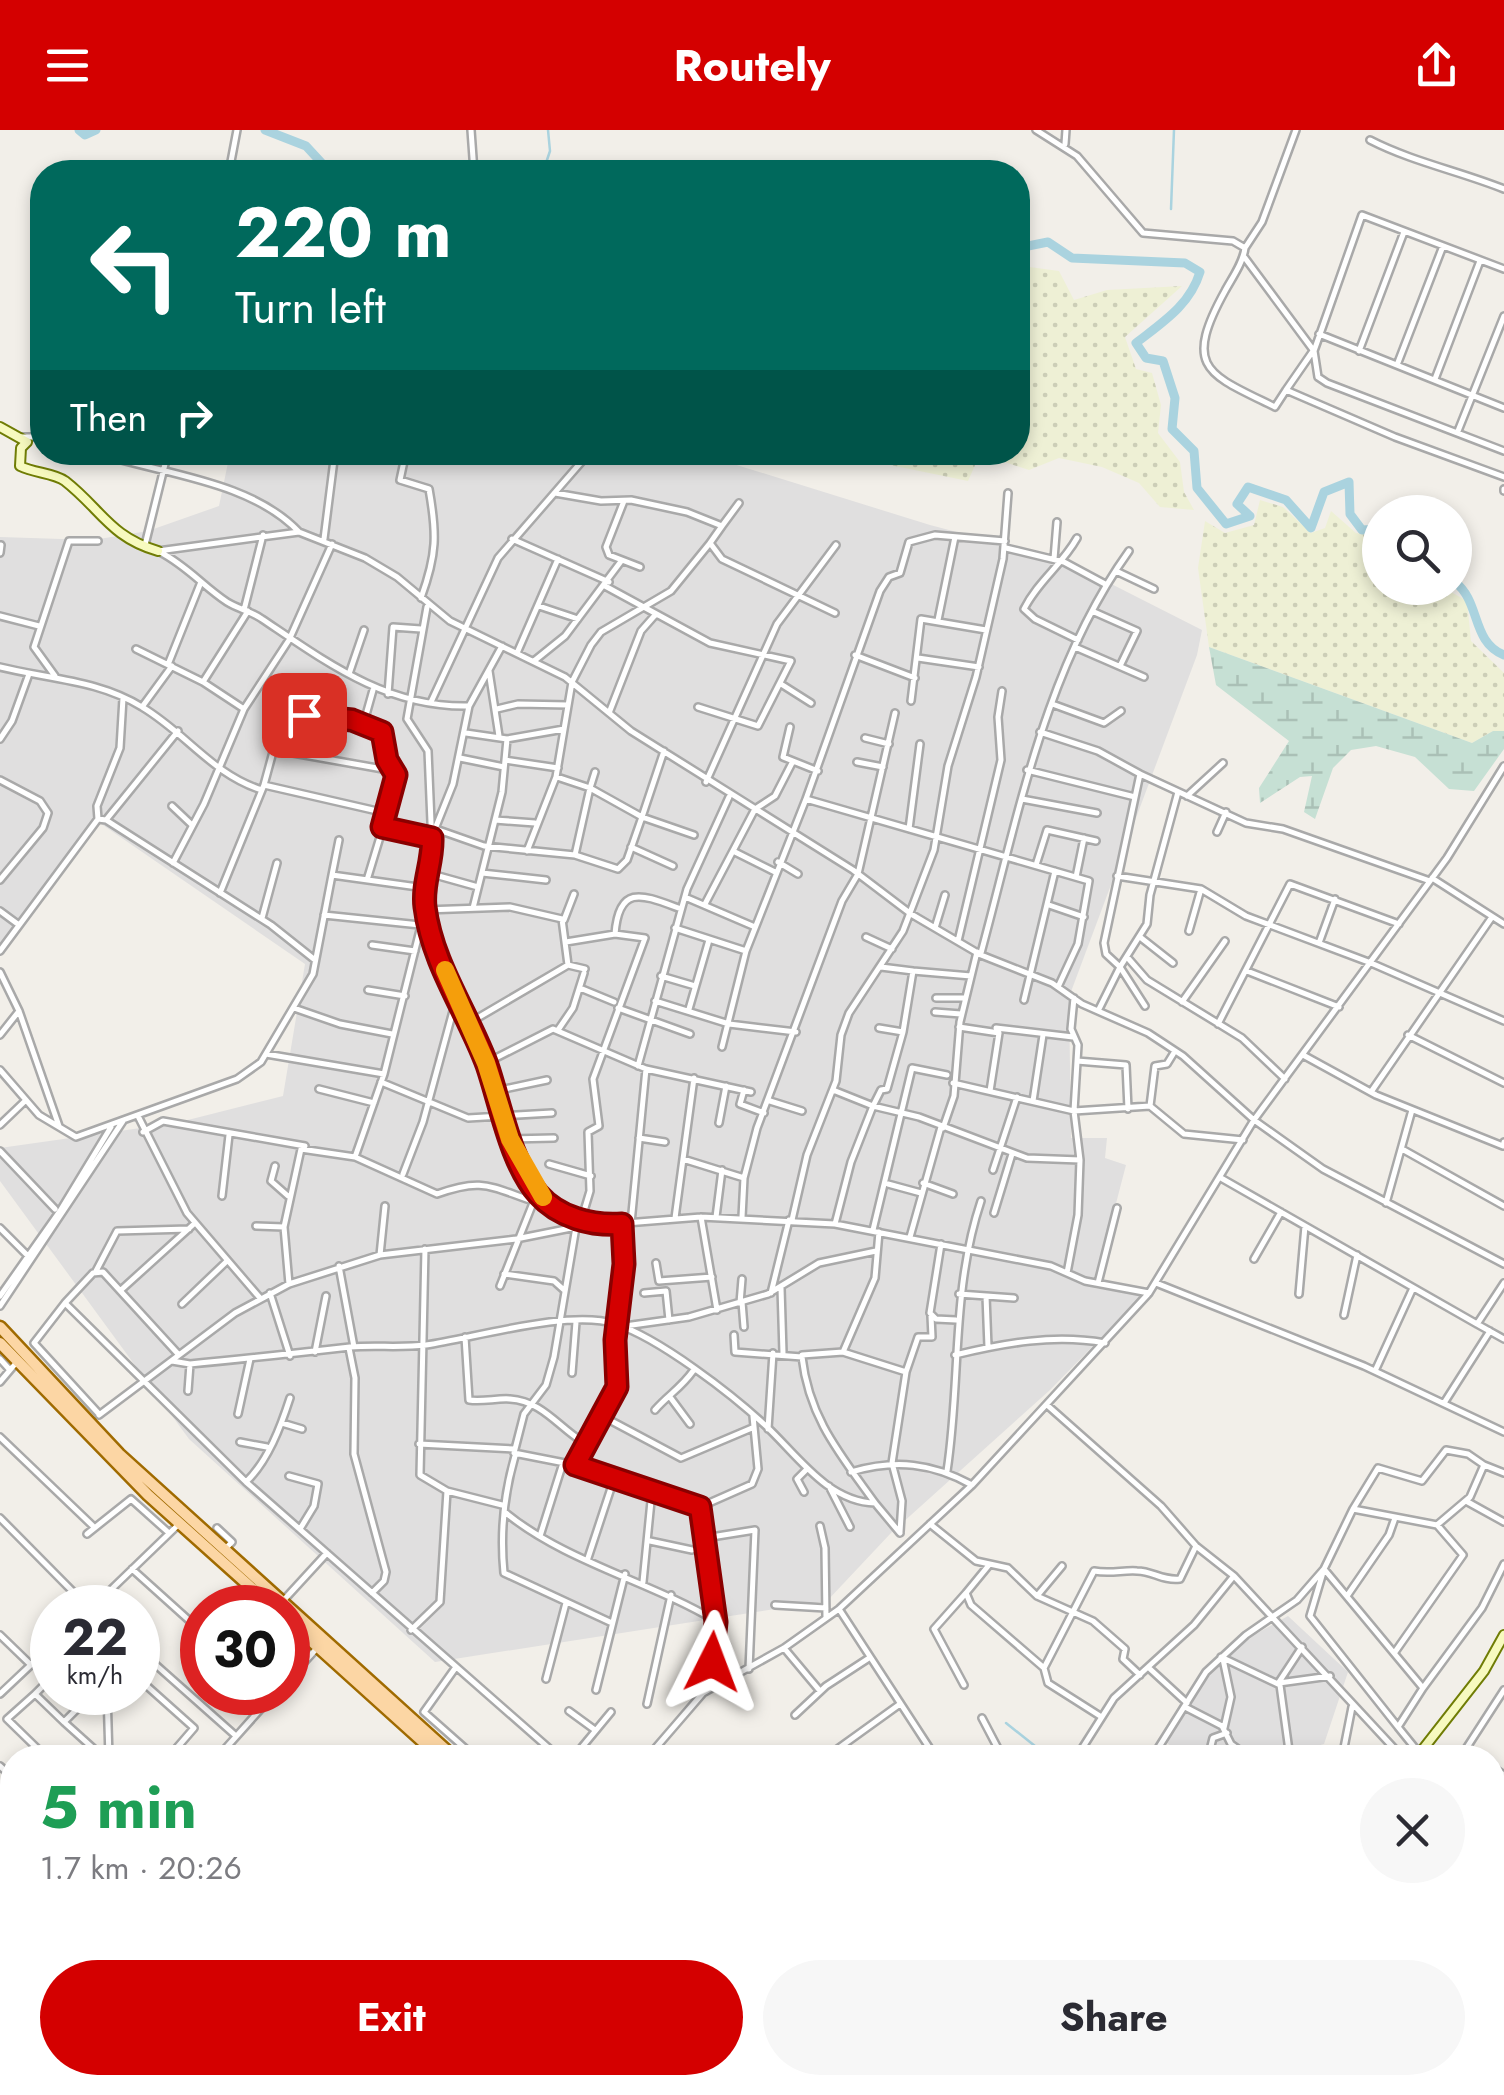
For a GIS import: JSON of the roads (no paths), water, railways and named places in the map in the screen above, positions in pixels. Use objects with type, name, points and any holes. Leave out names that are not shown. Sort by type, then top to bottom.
[{"type":"main road","points":[[0,427],[27,442],[21,448],[20,466],[38,475],[62,478],[106,524],[145,548],[158,551]]},
{"type":"main road","points":[[0,1328],[180,1523],[254,1585]]},
{"type":"main road","points":[[0,1343],[14,1365],[141,1482],[224,1550],[258,1585]]},
{"type":"main road","points":[[310,1633],[439,1745]]},
{"type":"main road","points":[[1427,1745],[1484,1670],[1504,1635]]},
{"type":"main road","points":[[310,1640],[426,1745]]},
{"type":"main road","points":[[1428,1745],[1490,1669],[1504,1644]]},
{"type":"street","points":[[232,160],[237,130]]},
{"type":"street","points":[[471,130],[473,160]]},
{"type":"street","points":[[1036,130],[1066,148],[1143,233],[1233,242],[1245,248]]},
{"type":"street","points":[[1066,130],[1066,148]]},
{"type":"street","points":[[1296,130],[1262,222],[1245,248],[1204,334],[1208,364],[1221,382],[1275,407],[1314,351],[1362,214],[1504,269]]},
{"type":"street","points":[[1370,140],[1405,158],[1461,172],[1504,189]]},
{"type":"street","points":[[1359,351],[1404,231]]},
{"type":"street","points":[[1397,365],[1442,246]]},
{"type":"street","points":[[1244,257],[1314,351],[1318,377],[1504,451]]},
{"type":"street","points":[[1436,379],[1480,260]]},
{"type":"street","points":[[1458,430],[1504,316]]},
{"type":"street","points":[[1319,334],[1504,408]]},
{"type":"street","points":[[1286,390],[1395,437],[1504,477]]},
{"type":"street","points":[[20,437],[30,437]]},
{"type":"street","points":[[138,465],[258,502],[285,517],[299,532]]},
{"type":"street","points":[[145,548],[164,465]]},
{"type":"street","points":[[324,539],[333,465]]},
{"type":"street","points":[[403,465],[400,480],[429,489],[437,544],[421,598]]},
{"type":"street","points":[[431,702],[498,558],[579,465]]},
{"type":"street","points":[[555,493],[687,512],[722,526]]},
{"type":"street","points":[[771,1293],[807,1155],[833,1090],[838,1047],[849,1013],[892,950],[911,914],[936,836],[948,766],[978,666],[1005,544],[1008,494]]},
{"type":"street","points":[[624,501],[606,546],[609,554],[640,567]]},
{"type":"street","points":[[526,851],[556,777],[572,682],[596,636],[683,579],[739,504]]},
{"type":"street","points":[[1054,559],[1057,522]]},
{"type":"street","points":[[158,551],[299,532],[333,543],[397,577],[428,605],[464,628],[572,682],[608,713],[706,782],[793,831],[911,914],[979,953],[1058,987],[1175,1050],[1254,1120],[1323,1169],[1504,1264]]},
{"type":"street","points":[[203,682],[246,610],[263,535]]},
{"type":"street","points":[[722,1048],[746,950],[778,862],[818,770],[880,591],[890,577],[900,573],[909,542],[919,536],[1005,544],[1064,562],[1106,584]]},
{"type":"street","points":[[938,620],[954,537]]},
{"type":"street","points":[[1077,538],[1064,562],[1037,587],[1024,609],[1077,644],[1144,677]]},
{"type":"street","points":[[512,539],[607,584],[710,642],[791,662],[758,726],[698,707]]},
{"type":"street","points":[[56,679],[34,648],[39,626],[68,544],[98,541]]},
{"type":"street","points":[[172,863],[204,804],[244,709],[289,640],[333,543]]},
{"type":"street","points":[[710,543],[722,560],[835,613]]},
{"type":"street","points":[[0,554],[2,545]]},
{"type":"street","points":[[706,782],[762,652],[836,546]]},
{"type":"street","points":[[158,551],[184,564],[201,582],[289,640],[373,690],[410,700],[470,706]]},
{"type":"street","points":[[910,1237],[923,1183],[954,1096],[961,1014],[1007,857],[1027,770],[1077,644],[1106,584],[1129,551]]},
{"type":"street","points":[[517,653],[558,559]]},
{"type":"street","points":[[534,661],[578,620],[622,560]]},
{"type":"street","points":[[1115,570],[1154,589]]},
{"type":"street","points":[[142,707],[170,665],[201,582]]},
{"type":"street","points":[[428,605],[410,700],[410,729],[428,751],[432,838],[425,910],[456,1000],[486,1063],[510,1139],[537,1193],[578,1224]]},
{"type":"street","points":[[538,606],[578,620]]},
{"type":"street","points":[[1092,612],[1137,631],[1120,666]]},
{"type":"street","points":[[608,713],[640,631],[656,614]]},
{"type":"street","points":[[0,616],[39,626]]},
{"type":"street","points":[[911,702],[921,619],[986,630]]},
{"type":"street","points":[[388,694],[393,627],[421,630]]},
{"type":"street","points":[[349,675],[364,630]]},
{"type":"street","points":[[432,828],[460,758],[470,706],[502,646]]},
{"type":"street","points":[[136,649],[203,682],[244,709]]},
{"type":"street","points":[[855,655],[916,678]]},
{"type":"street","points":[[918,658],[978,666]]},
{"type":"street","points":[[0,667],[123,696],[178,731],[216,770],[263,788],[386,812]]},
{"type":"street","points":[[489,670],[499,736]]},
{"type":"street","points":[[0,739],[12,721],[29,674]]},
{"type":"street","points":[[781,684],[812,702]]},
{"type":"street","points":[[364,722],[373,690]]},
{"type":"street","points":[[958,941],[983,848],[1000,760],[998,717],[1002,691]]},
{"type":"street","points":[[0,951],[98,820],[97,806],[120,748],[123,696]]},
{"type":"street","points":[[497,709],[518,704],[568,706]]},
{"type":"street","points":[[1054,705],[1104,723],[1120,711]]},
{"type":"street","points":[[220,893],[263,788],[282,717],[287,713],[364,722],[382,732],[396,781],[367,880]]},
{"type":"street","points":[[742,1216],[744,1178],[764,1113],[842,901],[858,874],[896,713]]},
{"type":"street","points":[[790,727],[782,753],[818,770]]},
{"type":"street","points":[[466,733],[506,739],[564,729]]},
{"type":"street","points":[[106,820],[178,731]]},
{"type":"street","points":[[1040,732],[1098,751],[1246,823],[1283,829],[1431,880],[1504,924]]},
{"type":"street","points":[[864,738],[889,744]]},
{"type":"street","points":[[473,908],[495,820],[506,739]]},
{"type":"street","points":[[909,829],[920,744]]},
{"type":"street","points":[[276,750],[394,771]]},
{"type":"street","points":[[432,828],[487,846],[575,855],[618,870],[631,847],[664,751]]},
{"type":"street","points":[[460,758],[558,768]]},
{"type":"street","points":[[705,904],[756,809],[775,796],[793,761]]},
{"type":"street","points":[[857,762],[883,767]]},
{"type":"street","points":[[1187,796],[1223,763]]},
{"type":"street","points":[[702,1693],[784,1648],[839,1609],[972,1485],[1149,1293],[1254,1120],[1431,880],[1504,766]]},
{"type":"street","points":[[1027,770],[1135,797]]},
{"type":"street","points":[[575,855],[595,772]]},
{"type":"street","points":[[1140,774],[1104,943],[1106,954],[1120,967],[1145,1006]]},
{"type":"street","points":[[556,777],[590,788],[642,817],[694,834]]},
{"type":"street","points":[[0,780],[40,801],[48,814],[43,828],[3,870],[0,880]]},
{"type":"street","points":[[1100,1009],[1149,920],[1154,880],[1178,792]]},
{"type":"street","points":[[638,1066],[685,896],[700,854],[729,797]]},
{"type":"street","points":[[806,800],[1089,881],[1078,944],[1058,987]]},
{"type":"street","points":[[1022,800],[1097,813]]},
{"type":"street","points":[[172,806],[190,824]]},
{"type":"street","points":[[1218,832],[1226,812]]},
{"type":"street","points":[[98,820],[106,820],[262,918],[315,960]]},
{"type":"street","points":[[495,820],[535,823]]},
{"type":"street","points":[[382,827],[432,838]]},
{"type":"street","points":[[1036,866],[1047,830],[1096,841]]},
{"type":"street","points":[[1076,877],[1084,838]]},
{"type":"street","points":[[0,1070],[25,1101],[76,1137],[237,1079],[266,1054],[313,974],[339,840]]},
{"type":"street","points":[[631,847],[674,866]]},
{"type":"street","points":[[732,850],[775,872]]},
{"type":"street","points":[[778,862],[798,874]]},
{"type":"street","points":[[262,918],[277,863]]},
{"type":"street","points":[[1024,1000],[1055,871]]},
{"type":"street","points":[[428,873],[478,888]]},
{"type":"street","points":[[482,873],[546,880]]},
{"type":"street","points":[[332,875],[425,888]]},
{"type":"street","points":[[1118,876],[1201,889],[1269,926],[1371,963],[1504,1021]]},
{"type":"street","points":[[1218,1024],[1290,884],[1399,924]]},
{"type":"street","points":[[1189,931],[1201,889]]},
{"type":"street","points":[[568,965],[564,920],[574,894]]},
{"type":"street","points":[[935,928],[944,895]]},
{"type":"street","points":[[685,896],[755,927]]},
{"type":"street","points":[[615,934],[623,900],[646,897],[681,909]]},
{"type":"street","points":[[1319,944],[1334,899]]},
{"type":"street","points":[[1048,905],[1084,917]]},
{"type":"street","points":[[425,910],[510,907],[564,920]]},
{"type":"street","points":[[0,910],[19,925]]},
{"type":"street","points":[[355,1157],[384,1074],[425,910]]},
{"type":"street","points":[[322,915],[420,924]]},
{"type":"street","points":[[1371,1092],[1407,1034],[1492,917]]},
{"type":"street","points":[[675,928],[746,950]]},
{"type":"street","points":[[566,942],[615,934],[645,938],[616,1005],[593,1079],[599,1126],[588,1132],[591,1176],[578,1224],[561,1324],[546,1385],[534,1406],[524,1414],[502,1505],[506,1513],[540,1538],[644,1582],[716,1622]]},
{"type":"street","points":[[866,937],[892,950]]},
{"type":"street","points":[[1140,937],[1172,964]]},
{"type":"street","points":[[689,1010],[708,940]]},
{"type":"street","points":[[1182,1002],[1225,941]]},
{"type":"street","points":[[372,945],[414,952]]},
{"type":"street","points":[[1127,957],[1148,980],[1242,1038],[1285,1079]]},
{"type":"street","points":[[468,1024],[568,965]]},
{"type":"street","points":[[486,1063],[558,1030],[580,988],[584,971],[568,965]]},
{"type":"street","points":[[881,967],[971,976]]},
{"type":"street","points":[[835,1224],[851,1162],[881,1090],[888,1089],[913,971]]},
{"type":"street","points":[[1247,971],[1340,1007]]},
{"type":"street","points":[[0,972],[20,1011],[60,1129]]},
{"type":"street","points":[[660,976],[695,986]]},
{"type":"street","points":[[580,988],[650,1022],[690,1034]]},
{"type":"street","points":[[368,990],[404,996]]},
{"type":"street","points":[[936,998],[965,998]]},
{"type":"street","points":[[1067,1273],[1078,1214],[1080,1160],[1074,1111],[1078,1045],[1072,1037],[1074,998]]},
{"type":"street","points":[[403,1176],[430,1100],[456,1000]]},
{"type":"street","points":[[654,1001],[729,1024],[796,1032]]},
{"type":"street","points":[[294,1008],[340,1024],[394,1034]]},
{"type":"street","points":[[0,1035],[20,1011]]},
{"type":"street","points":[[935,1012],[961,1014]]},
{"type":"street","points":[[959,1027],[999,1032],[990,1091]]},
{"type":"street","points":[[879,1028],[903,1032]]},
{"type":"street","points":[[993,1028],[1072,1037]]},
{"type":"street","points":[[558,1030],[646,1069],[747,1091],[740,1104],[764,1113]]},
{"type":"street","points":[[1033,1101],[1043,1034]]},
{"type":"street","points":[[1407,1034],[1504,1083]]},
{"type":"street","points":[[1150,1106],[1154,1066],[1166,1064],[1175,1050]]},
{"type":"street","points":[[266,1054],[384,1074]]},
{"type":"street","points":[[1303,1055],[1371,1092],[1503,1146],[1504,1142]]},
{"type":"street","points":[[1077,1062],[1126,1065],[1128,1109]]},
{"type":"street","points":[[842,1352],[869,1295],[876,1231],[913,1066],[947,1075]]},
{"type":"street","points":[[631,1222],[646,1069]]},
{"type":"street","points":[[674,1219],[694,1078]]},
{"type":"street","points":[[495,1091],[546,1080]]},
{"type":"street","points":[[381,1082],[468,1118],[552,1112]]},
{"type":"street","points":[[953,1083],[1074,1111],[1150,1106],[1184,1134],[1243,1140]]},
{"type":"street","points":[[719,1123],[726,1086]]},
{"type":"street","points":[[319,1089],[374,1104]]},
{"type":"street","points":[[833,1090],[1012,1154],[1080,1160]]},
{"type":"street","points":[[993,1170],[1016,1097]]},
{"type":"street","points":[[0,1125],[25,1101]]},
{"type":"street","points":[[770,1101],[802,1111]]},
{"type":"street","points":[[1386,1203],[1412,1109]]},
{"type":"street","points":[[138,1116],[143,1132],[195,1223],[260,1298]]},
{"type":"street","points":[[143,1132],[162,1121],[229,1136],[308,1146],[355,1157],[437,1194],[460,1183],[477,1183],[533,1201]]},
{"type":"street","points":[[0,1306],[67,1212],[123,1122]]},
{"type":"street","points":[[0,1296],[113,1125]]},
{"type":"street","points":[[222,1196],[229,1136]]},
{"type":"street","points":[[510,1139],[554,1138]]},
{"type":"street","points":[[639,1138],[664,1142]]},
{"type":"street","points":[[289,1284],[284,1227],[288,1196],[296,1154],[308,1146]]},
{"type":"street","points":[[1402,1149],[1504,1206]]},
{"type":"street","points":[[0,1152],[55,1210]]},
{"type":"street","points":[[994,1213],[1012,1154]]},
{"type":"street","points":[[683,1159],[744,1178]]},
{"type":"street","points":[[548,1164],[591,1176]]},
{"type":"street","points":[[275,1166],[271,1182],[288,1196]]},
{"type":"street","points":[[716,1216],[722,1170]]},
{"type":"street","points":[[1221,1178],[1504,1339]]},
{"type":"street","points":[[923,1183],[954,1194]]},
{"type":"street","points":[[888,1184],[921,1192]]},
{"type":"street","points":[[500,1286],[537,1193]]},
{"type":"street","points":[[947,1471],[959,1294],[965,1250],[981,1201]]},
{"type":"street","points":[[380,1255],[385,1206]]},
{"type":"street","points":[[1098,1284],[1117,1208]]},
{"type":"street","points":[[1254,1259],[1281,1212]]},
{"type":"street","points":[[89,1422],[260,1298],[289,1284],[380,1255],[516,1239],[578,1224],[742,1216],[835,1224],[910,1237],[1149,1293]]},
{"type":"street","points":[[701,1217],[717,1310]]},
{"type":"street","points":[[121,1290],[195,1223]]},
{"type":"street","points":[[575,1465],[617,1387],[624,1264],[622,1224]]},
{"type":"street","points":[[256,1226],[284,1227]]},
{"type":"street","points":[[1299,1294],[1305,1226]]},
{"type":"street","points":[[0,1228],[28,1256]]},
{"type":"street","points":[[99,1414],[34,1343],[96,1271],[117,1231],[189,1229]]},
{"type":"street","points":[[800,1355],[817,1420],[900,1532],[902,1501],[892,1464],[906,1372],[918,1337],[932,1337],[940,1244]]},
{"type":"street","points":[[425,1249],[419,1444],[422,1478],[447,1491],[502,1505]]},
{"type":"street","points":[[172,1361],[190,1364],[351,1347],[425,1345],[522,1325],[575,1322],[620,1326],[669,1320],[771,1293],[819,1263],[876,1250]]},
{"type":"street","points":[[1344,1315],[1356,1255]]},
{"type":"street","points":[[182,1304],[227,1261]]},
{"type":"street","points":[[656,1263],[659,1281],[712,1277]]},
{"type":"street","points":[[339,1265],[355,1378],[354,1454],[386,1572],[372,1593]]},
{"type":"street","points":[[96,1271],[121,1290],[179,1355]]},
{"type":"street","points":[[504,1274],[554,1281],[566,1292]]},
{"type":"street","points":[[742,1279],[744,1326]]},
{"type":"street","points":[[1156,1283],[1375,1372],[1504,1432]]},
{"type":"street","points":[[1478,1324],[1504,1283]]},
{"type":"street","points":[[781,1288],[783,1353]]},
{"type":"street","points":[[1375,1372],[1413,1288]]},
{"type":"street","points":[[644,1293],[666,1291],[669,1320]]},
{"type":"street","points":[[270,1294],[290,1356]]},
{"type":"street","points":[[959,1294],[1014,1298]]},
{"type":"street","points":[[315,1352],[326,1296]]},
{"type":"street","points":[[986,1296],[988,1347]]},
{"type":"street","points":[[66,1303],[246,1482],[545,1745]]},
{"type":"street","points":[[931,1316],[956,1320]]},
{"type":"street","points":[[572,1374],[575,1322]]},
{"type":"street","points":[[645,1340],[648,1323]]},
{"type":"street","points":[[620,1326],[693,1371],[753,1416],[806,1470],[862,1502],[875,1503]]},
{"type":"street","points":[[1444,1403],[1490,1331]]},
{"type":"street","points":[[734,1335],[735,1352],[842,1352],[906,1372]]},
{"type":"street","points":[[466,1337],[469,1400],[512,1399],[534,1406],[557,1419],[580,1440],[586,1440]]},
{"type":"street","points":[[954,1355],[1062,1338],[1105,1342]]},
{"type":"street","points":[[768,1428],[772,1353]]},
{"type":"street","points":[[0,1359],[14,1365],[0,1382]]},
{"type":"street","points":[[238,1414],[250,1359]]},
{"type":"street","points":[[188,1391],[190,1364]]},
{"type":"street","points":[[655,1410],[693,1371]]},
{"type":"street","points":[[670,1397],[690,1424]]},
{"type":"street","points":[[246,1482],[282,1423],[290,1398]]},
{"type":"street","points":[[1048,1405],[1161,1506],[1196,1546],[1234,1576],[1390,1745]]},
{"type":"street","points":[[601,1416],[680,1458],[752,1428]]},
{"type":"street","points":[[419,1444],[515,1452],[575,1465],[700,1507],[752,1484],[758,1469],[753,1416]]},
{"type":"street","points":[[282,1423],[302,1430]]},
{"type":"street","points":[[0,1437],[94,1527]]},
{"type":"street","points":[[240,1442],[268,1447]]},
{"type":"street","points":[[1411,1745],[1310,1616],[1324,1569],[1378,1468],[1422,1481],[1446,1450],[1468,1454],[1504,1474]]},
{"type":"street","points":[[540,1538],[563,1463]]},
{"type":"street","points":[[852,1472],[892,1464],[947,1471],[972,1485]]},
{"type":"street","points":[[1437,1525],[1466,1501],[1484,1465]]},
{"type":"street","points":[[804,1492],[797,1479],[806,1470]]},
{"type":"street","points":[[289,1476],[318,1484],[314,1506],[300,1529]]},
{"type":"street","points":[[588,1558],[614,1479]]},
{"type":"street","points":[[828,1484],[850,1527]]},
{"type":"street","points":[[644,1582],[652,1490]]},
{"type":"street","points":[[411,1630],[440,1602],[447,1491]]},
{"type":"street","points":[[87,1534],[131,1499],[169,1533]]},
{"type":"street","points":[[1466,1501],[1504,1522]]},
{"type":"street","points":[[658,1745],[702,1693],[712,1662],[716,1622],[700,1507]]},
{"type":"street","points":[[1353,1510],[1437,1525],[1463,1555],[1395,1652]]},
{"type":"street","points":[[506,1513],[504,1573],[612,1622]]},
{"type":"street","points":[[0,1518],[67,1585]]},
{"type":"street","points":[[1347,1596],[1389,1535],[1395,1518]]},
{"type":"street","points":[[115,1585],[180,1523]]},
{"type":"street","points":[[929,1523],[976,1561],[1008,1568],[1038,1596],[1074,1612],[1123,1646],[1123,1658],[1140,1676]]},
{"type":"street","points":[[820,1526],[825,1548],[826,1618]]},
{"type":"street","points":[[217,1528],[232,1542],[224,1550]]},
{"type":"street","points":[[705,1538],[755,1530],[749,1669]]},
{"type":"street","points":[[650,1541],[692,1550]]},
{"type":"street","points":[[1044,1668],[1094,1570],[1113,1575],[1136,1570],[1166,1581],[1180,1579],[1196,1546]]},
{"type":"street","points":[[297,1585],[327,1553]]},
{"type":"street","points":[[964,1685],[934,1629],[990,1564]]},
{"type":"street","points":[[1398,1727],[1482,1608],[1504,1564]]},
{"type":"street","points":[[1038,1596],[1062,1566]]},
{"type":"street","points":[[132,1569],[180,1612]]},
{"type":"street","points":[[1324,1569],[1423,1688]]},
{"type":"street","points":[[1160,1745],[1221,1657],[1297,1600],[1324,1569]]},
{"type":"street","points":[[596,1690],[625,1574]]},
{"type":"street","points":[[1083,1745],[1100,1716],[1194,1625],[1234,1576]]},
{"type":"street","points":[[966,1593],[971,1605],[1044,1668],[1048,1683],[1100,1716]]},
{"type":"street","points":[[646,1704],[671,1596]]},
{"type":"street","points":[[546,1679],[566,1603]]},
{"type":"street","points":[[776,1605],[826,1608]]},
{"type":"street","points":[[839,1609],[925,1745]]},
{"type":"street","points":[[0,1635],[30,1663]]},
{"type":"street","points":[[310,1656],[318,1647]]},
{"type":"street","points":[[1288,1745],[1278,1684],[1302,1647]]},
{"type":"street","points":[[784,1648],[820,1691]]},
{"type":"street","points":[[1221,1657],[1278,1684],[1330,1676]]},
{"type":"street","points":[[1221,1657],[1232,1697],[1226,1731],[1232,1745]]},
{"type":"street","points":[[795,1714],[820,1691],[869,1658]]},
{"type":"street","points":[[0,1694],[30,1665]]},
{"type":"street","points":[[456,1667],[424,1712],[461,1745]]},
{"type":"street","points":[[1148,1667],[1186,1705],[1226,1731]]},
{"type":"street","points":[[160,1669],[236,1736]]},
{"type":"street","points":[[1469,1745],[1504,1690]]},
{"type":"street","points":[[160,1698],[194,1728],[179,1745]]},
{"type":"street","points":[[30,1699],[7,1722],[33,1745]]},
{"type":"street","points":[[843,1745],[900,1704]]},
{"type":"street","points":[[1344,1745],[1352,1705]]},
{"type":"street","points":[[1494,1706],[1504,1713]]},
{"type":"street","points":[[570,1711],[595,1730]]},
{"type":"street","points":[[583,1745],[611,1712]]},
{"type":"street","points":[[57,1715],[91,1745]]},
{"type":"street","points":[[64,1722],[71,1715]]},
{"type":"street","points":[[106,1745],[107,1715]]},
{"type":"street","points":[[228,1745],[255,1715]]},
{"type":"street","points":[[982,1718],[996,1745]]},
{"type":"street","points":[[1211,1745],[1212,1738],[1226,1731]]},
{"type":"waterway","points":[[79,130],[85,135],[96,130]]},
{"type":"waterway","points":[[265,130],[306,146],[319,160]]},
{"type":"waterway","points":[[547,160],[548,130]]},
{"type":"waterway","points":[[1171,209],[1174,130]]},
{"type":"waterway","points":[[1030,246],[1048,242],[1072,258],[1185,263],[1200,272],[1182,303],[1136,343],[1146,358],[1163,361],[1175,398],[1172,429],[1194,451],[1197,488],[1226,524],[1250,516],[1237,504],[1248,487],[1286,500],[1311,528],[1324,492],[1349,482],[1350,514],[1362,530]]},
{"type":"waterway","points":[[1471,605],[1486,641],[1504,655]]},
{"type":"waterway","points":[[1006,1723],[1034,1745]]}]
